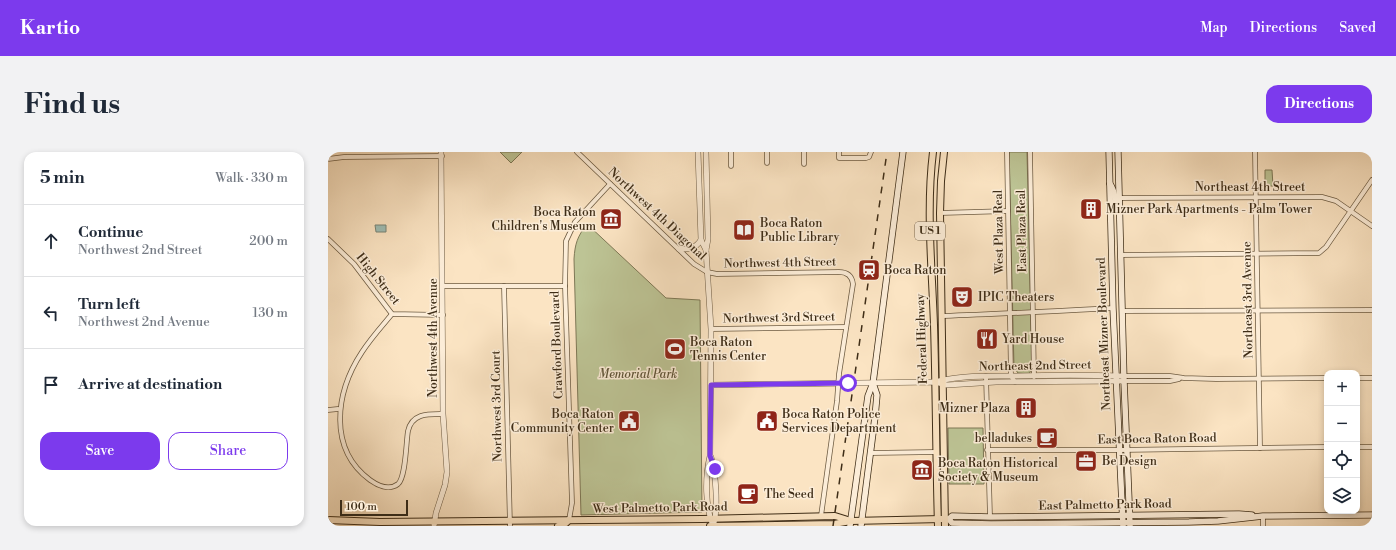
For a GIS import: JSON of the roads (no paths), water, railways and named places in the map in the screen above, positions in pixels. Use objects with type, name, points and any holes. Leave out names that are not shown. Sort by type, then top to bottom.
[{"type":"main road","points":[[850,523],[868,396],[873,383],[904,152]]},
{"type":"main road","name":"Federal Highway","points":[[933,152],[930,181],[930,215],[937,523]]},
{"type":"main road","name":"Federal Highway","points":[[944,152],[940,213],[946,521]]},
{"type":"main road","name":"Northeast Mizner Boulevard","points":[[1109,152],[1113,308],[1123,524]]},
{"type":"main road","name":"Northeast Mizner Boulevard","points":[[1118,152],[1124,379],[1130,524]]},
{"type":"main road","points":[[1110,183],[1114,191],[1115,204],[1119,214]]},
{"type":"main road","points":[[1111,235],[1114,237],[1121,255]]},
{"type":"main road","points":[[862,523],[877,395],[873,383]]},
{"type":"main road","name":"East Palmetto Park Road","points":[[850,523],[937,523],[946,521],[952,516],[990,517],[1240,514],[1263,516],[1372,515]]},
{"type":"main road","name":"West Palmetto Park Road","points":[[328,520],[434,524],[510,523],[569,520],[835,516],[850,523]]},
{"type":"main road","name":"East Palmetto Park Road","points":[[946,521],[952,523],[992,525],[1130,524],[1218,521],[1263,516]]},
{"type":"main road","points":[[558,526],[569,520]]},
{"type":"main road","points":[[577,526],[589,520]]},
{"type":"main road","name":"West Palmetto Park Road","points":[[712,526],[819,525],[850,523]]},
{"type":"street","name":"Northwest 4th Diagonal","points":[[577,152],[678,249],[696,265],[707,272]]},
{"type":"street","points":[[698,152],[701,240],[706,250]]},
{"type":"street","points":[[706,152],[708,239],[706,250],[711,328],[710,456],[715,469],[712,526]]},
{"type":"street","points":[[731,152],[731,166]]},
{"type":"street","points":[[767,152],[767,163]]},
{"type":"street","points":[[804,152],[804,164]]},
{"type":"street","points":[[839,152],[839,158],[866,158],[869,157],[872,152]]},
{"type":"street","name":"West Plaza Real","points":[[1007,152],[1011,376]]},
{"type":"street","name":"East Plaza Real","points":[[1030,152],[1035,376],[1032,382]]},
{"type":"street","name":"Northeast 3rd Avenue","points":[[1255,152],[1258,254],[1260,448]]},
{"type":"street","points":[[328,159],[344,157],[442,154]]},
{"type":"street","name":"Northwest 4th Avenue","points":[[434,524],[447,476],[443,414],[442,154]]},
{"type":"street","points":[[1121,255],[1319,253],[1326,247],[1372,180]]},
{"type":"street","name":"Crawford Boulevard","points":[[569,520],[572,503],[565,248],[570,231],[579,217],[610,184]]},
{"type":"street","name":"Northeast 4th Street","points":[[1119,198],[1322,197],[1336,201],[1372,226]]},
{"type":"street","points":[[940,213],[1008,211]]},
{"type":"street","name":"High Street","points":[[328,239],[354,264],[392,314],[442,315]]},
{"type":"street","points":[[678,249],[692,248],[701,240]]},
{"type":"street","name":"Northwest 4th Street","points":[[707,272],[718,274],[844,273],[851,277],[853,284],[846,327]]},
{"type":"street","points":[[442,286],[566,286]]},
{"type":"street","name":"Northwest 3rd Court","points":[[504,286],[510,523]]},
{"type":"street","points":[[943,316],[1113,308]]},
{"type":"street","points":[[1122,311],[1372,310]]},
{"type":"street","points":[[392,314],[372,337],[357,360],[345,386],[338,409],[336,422],[338,436],[347,457],[355,468],[369,480],[381,486],[390,487],[398,484],[401,480],[408,431],[414,419],[422,415],[443,414]]},
{"type":"street","points":[[821,516],[846,327]]},
{"type":"street","name":"Northwest 3rd Street","points":[[711,328],[846,327]]},
{"type":"street","points":[[1011,376],[1015,382]]},
{"type":"street","name":"Northeast 2nd Street","points":[[711,385],[943,382],[1011,376],[1158,379],[1170,381],[1184,378],[1324,378]]},
{"type":"street","name":"Northeast 2nd Street","points":[[986,379],[1032,382],[1116,378]]},
{"type":"street","points":[[1360,378],[1372,378]]},
{"type":"street","points":[[986,379],[990,517]]},
{"type":"street","points":[[328,410],[338,409]]},
{"type":"street","name":"East Boca Raton Road","points":[[988,450],[1127,450],[1324,447]]},
{"type":"street","points":[[1360,447],[1372,447]]},
{"type":"street","points":[[871,453],[936,452]]},
{"type":"street","points":[[1263,516],[1263,526]]},
{"type":"water","points":[[375,225],[386,225],[386,232],[376,232]]},
{"type":"railway","points":[[833,526],[887,152]]},
{"type":"place","name":"Mizner Park Apartments - Palm Tower","points":[[1091,209]]},
{"type":"place","name":"Boca Raton Children's Museum","points":[[611,219]]},
{"type":"place","name":"Boca Raton Public Library","points":[[744,230]]},
{"type":"place","name":"Boca Raton","points":[[869,270]]},
{"type":"place","name":"IPIC Theaters","points":[[962,297]]},
{"type":"place","name":"Yard House","points":[[987,339]]},
{"type":"place","name":"Boca Raton Tennis Center","points":[[675,349]]},
{"type":"place","name":"Mizner Plaza","points":[[1026,408]]},
{"type":"place","name":"Boca Raton Community Center","points":[[629,421]]},
{"type":"place","name":"Boca Raton Police Services Department","points":[[767,421]]},
{"type":"place","name":"belladukes","points":[[1047,438]]},
{"type":"place","name":"Be Design","points":[[1086,461]]},
{"type":"place","name":"Boca Raton Historical Society & Museum","points":[[922,470]]},
{"type":"place","name":"The Seed","points":[[748,494]]},
{"type":"park label","name":"Memorial Park","points":[[638,374]]}]
